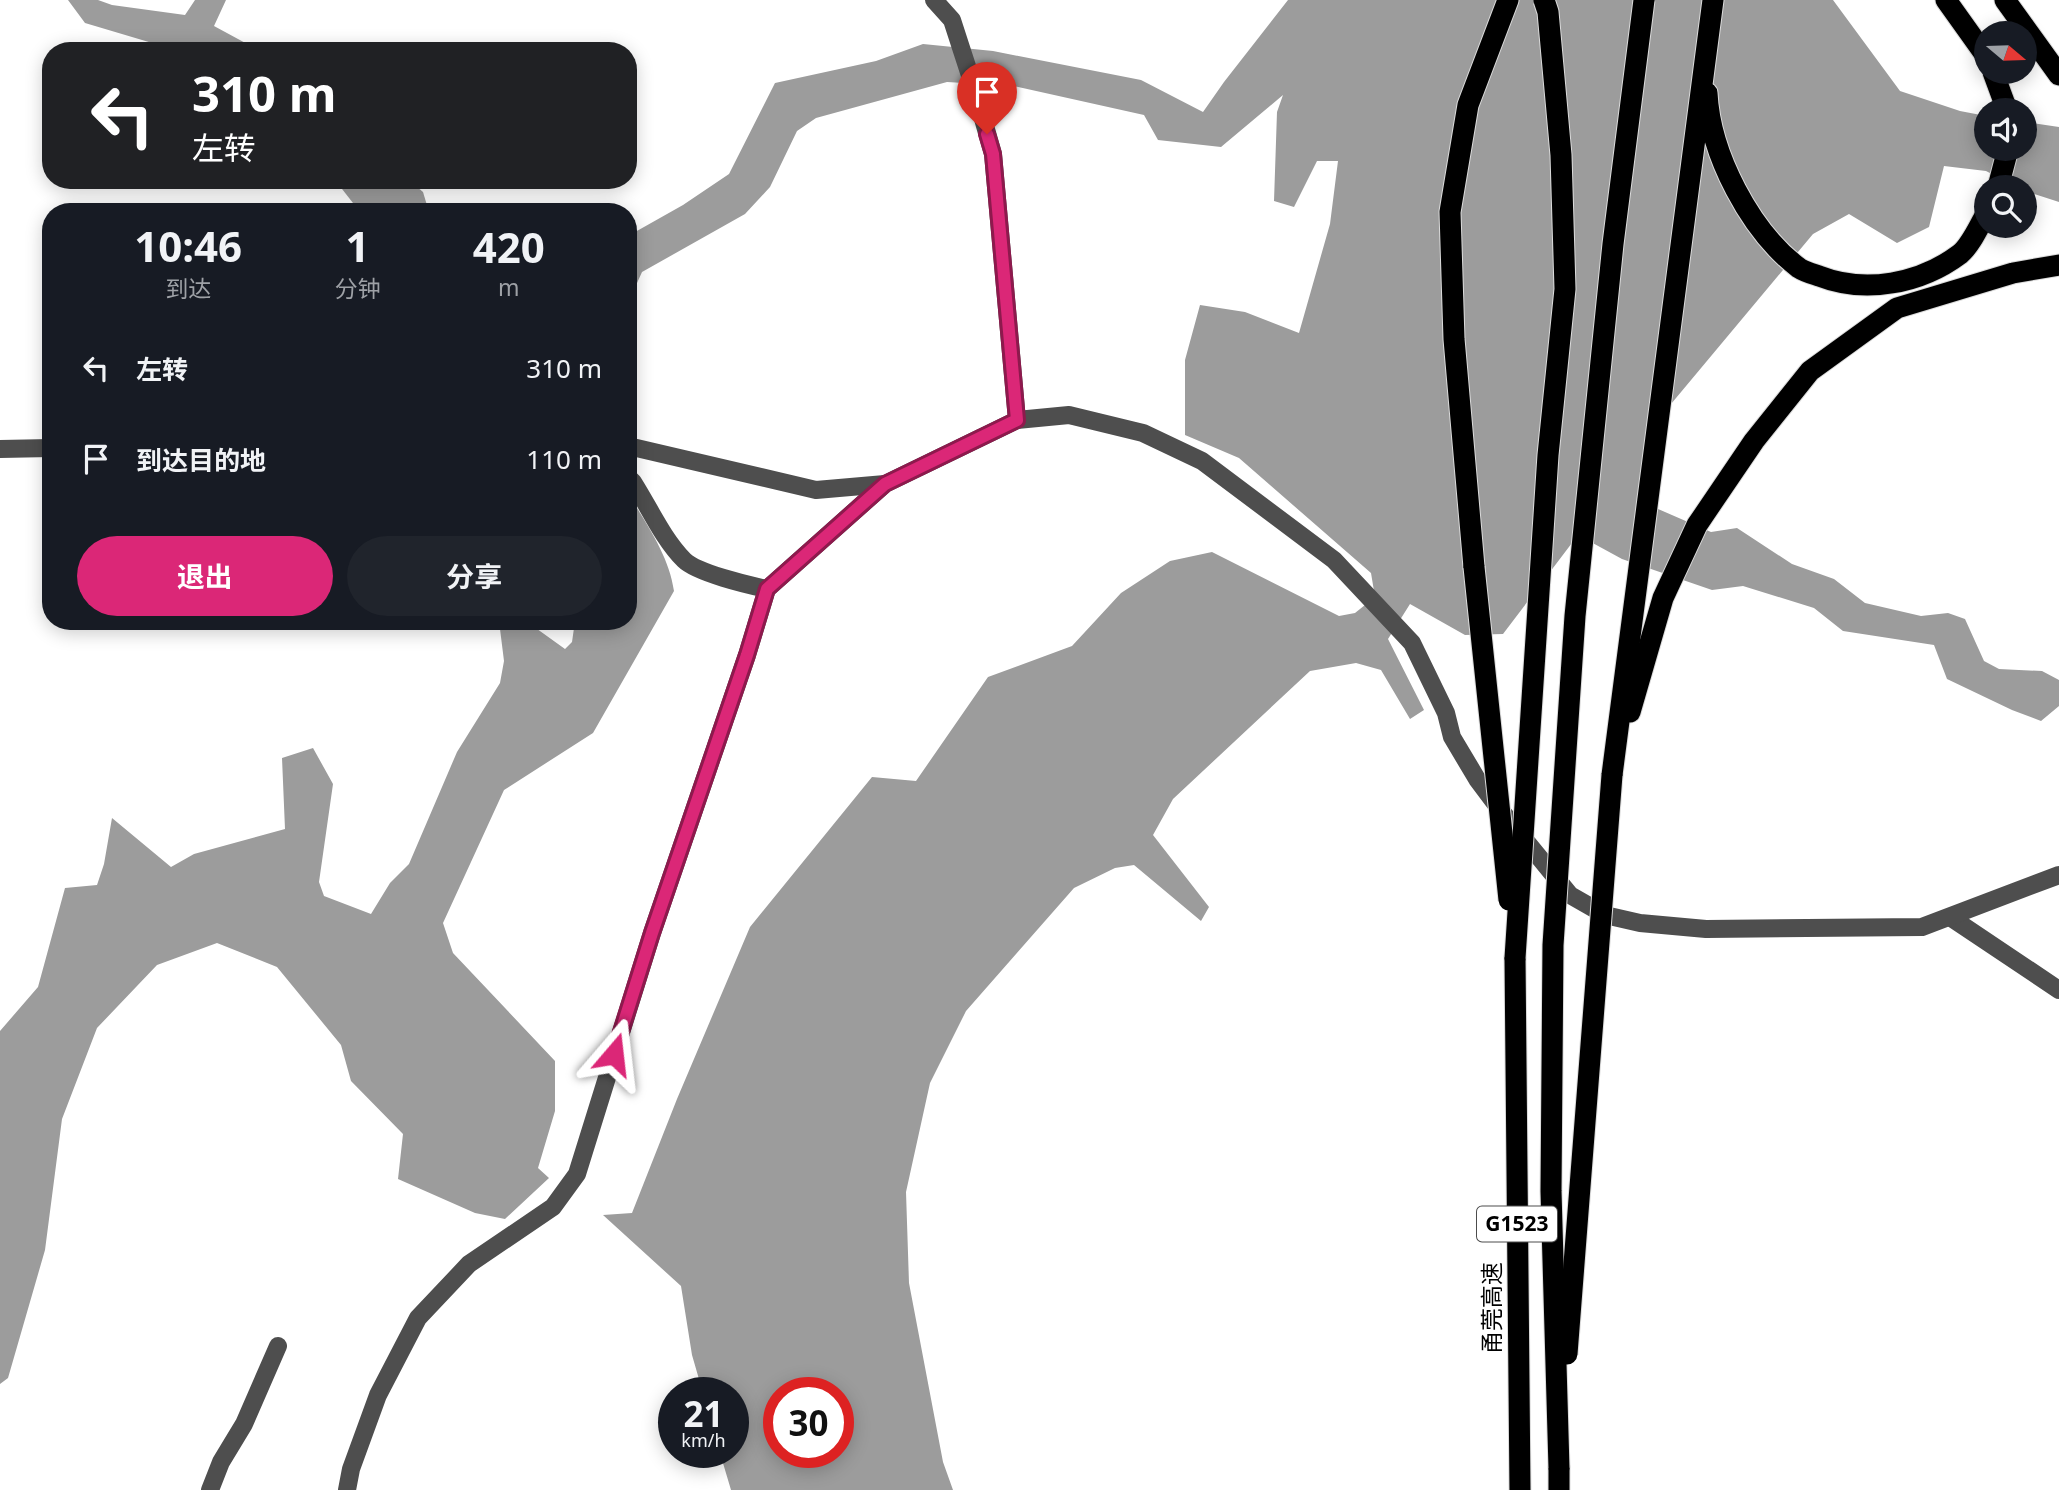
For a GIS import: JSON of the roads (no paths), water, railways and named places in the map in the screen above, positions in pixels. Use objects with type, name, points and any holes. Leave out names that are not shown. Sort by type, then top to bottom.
[{"type":"highway","points":[[1508,0],[1468,105],[1450,212],[1454,339],[1474,567],[1515,958]]},
{"type":"highway","points":[[1515,958],[1548,455],[1565,289],[1561,155],[1548,12],[1544,0]]},
{"type":"highway","points":[[1559,1490],[1551,1191],[1553,945],[1575,616],[1613,244],[1644,0]]},
{"type":"highway","points":[[1559,1468],[1612,775],[1713,0]]},
{"type":"highway","points":[[1946,0],[1974,39]]},
{"type":"highway","points":[[2005,0],[2059,75]]},
{"type":"highway","points":[[1705,58],[1708,108],[1730,178],[1760,229],[1800,269],[1837,283],[1878,286],[1919,277],[1962,253],[1974,234]]},
{"type":"highway","points":[[1612,775],[1663,598],[1697,525],[1754,441],[1811,371],[1897,308],[2013,273],[2059,265]]},
{"type":"highway","name":"甬莞高速","points":[[1515,958],[1520,1490]]},
{"type":"street","points":[[934,0],[952,20],[993,154],[1017,420]]},
{"type":"street","points":[[348,1490],[351,1469],[379,1395],[418,1318],[469,1264],[553,1207],[577,1174],[652,933],[767,589],[885,484],[1017,420],[1069,415],[1143,433],[1202,461],[1334,560],[1412,643],[1446,713],[1452,737],[1477,779],[1498,807],[1570,895],[1605,915],[1640,923],[1706,929],[1922,927],[2059,875]]},
{"type":"street","points":[[0,449],[42,448]]},
{"type":"street","points":[[637,448],[816,490],[885,484]]},
{"type":"street","points":[[637,489],[685,562],[733,582],[767,589]]},
{"type":"street","points":[[1950,916],[2059,990]]},
{"type":"street","points":[[210,1490],[220,1462],[244,1424],[278,1346]]}]
